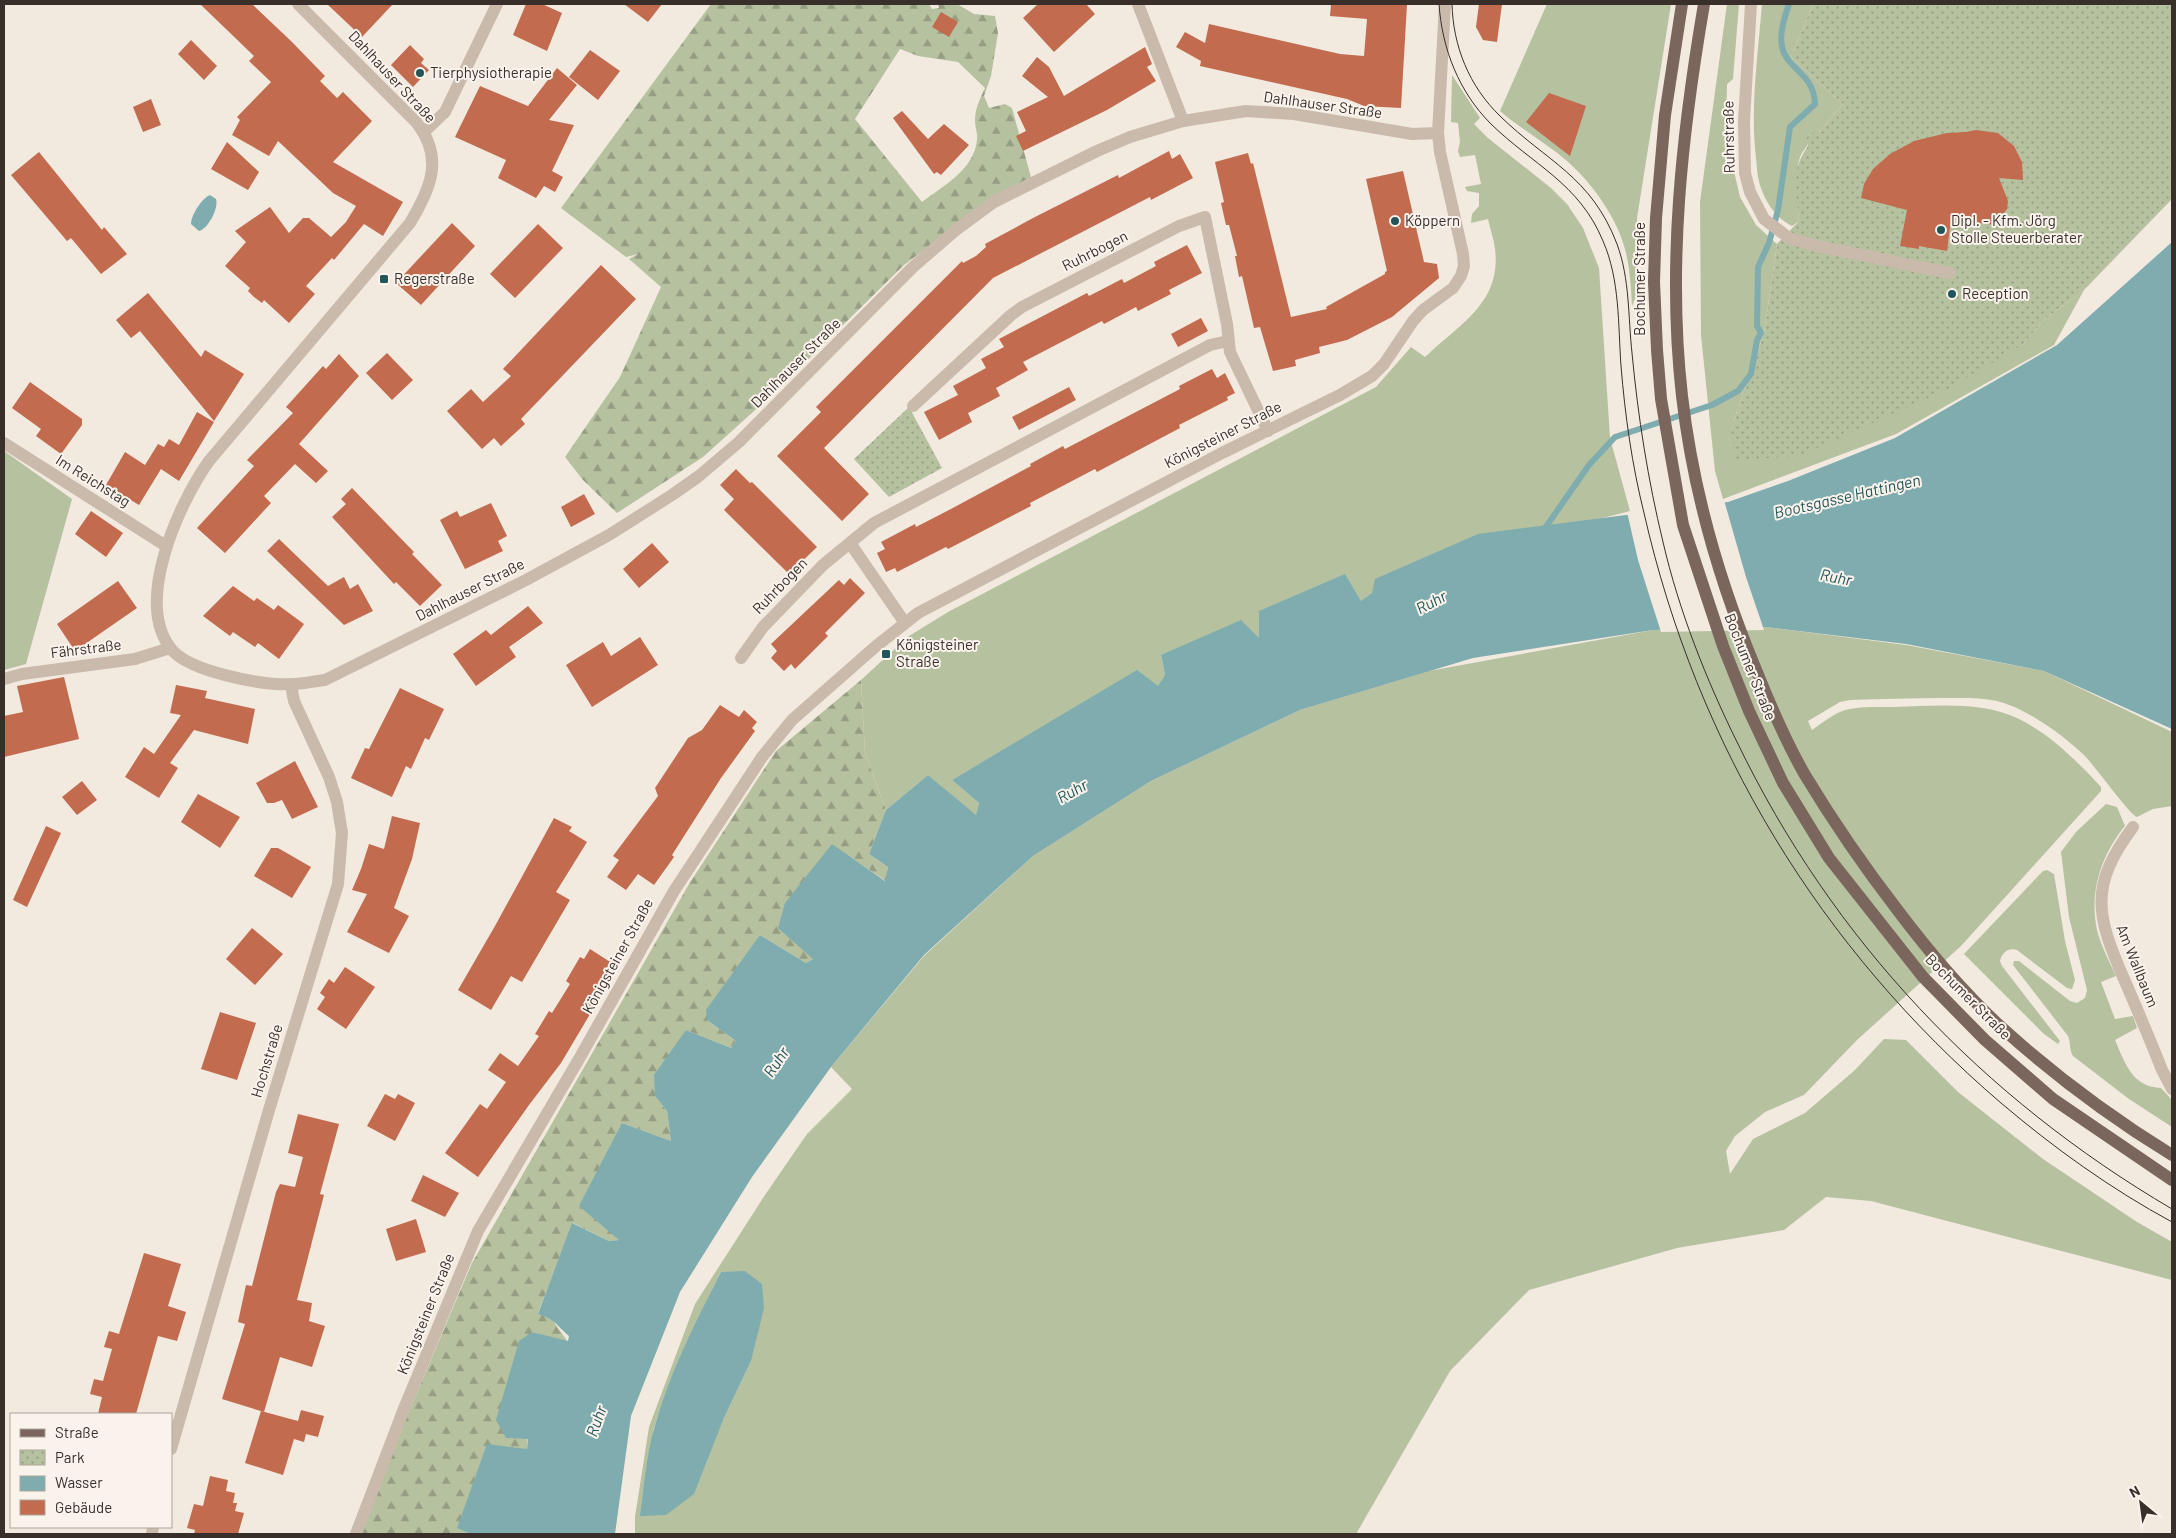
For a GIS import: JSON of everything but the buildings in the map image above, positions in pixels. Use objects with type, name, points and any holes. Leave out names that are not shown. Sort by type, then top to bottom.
[{"type":"main road","name":"Bochumer Straße","points":[[1682,4],[1670,73],[1661,156],[1654,282],[1656,350],[1661,399],[1683,525],[1723,646],[1749,711],[1783,783],[1829,858],[1897,947],[1949,1004],[1986,1040],[2053,1099],[2172,1180]]},
{"type":"main road","name":"Bochumer Straße","points":[[1704,4],[1692,72],[1681,164],[1676,272],[1679,349],[1688,434],[1706,525],[1723,584],[1740,633],[1770,703],[1803,771],[1846,840],[1917,935],[1964,989],[1999,1025],[2071,1086],[2140,1135],[2172,1155]]},
{"type":"street","name":"Dahlhauser Straße","points":[[298,4],[424,132],[432,152],[432,168],[426,194],[410,223],[209,461],[184,504],[166,546],[160,574],[158,605],[163,634],[170,648],[189,662],[221,674],[256,682],[291,685],[325,680],[526,580],[609,535],[699,476],[739,442],[913,267],[956,230],[994,202],[1097,151],[1130,137],[1183,121],[1255,112],[1294,114],[1412,134],[1438,133]]},
{"type":"street","points":[[424,132],[446,112],[497,4]]},
{"type":"street","points":[[1138,4],[1183,121]]},
{"type":"street","points":[[1438,133],[1445,4]]},
{"type":"street","name":"Ruhrstraße","points":[[1751,4],[1744,121],[1745,173],[1757,209],[1767,222],[1789,238],[1818,246],[1950,273]]},
{"type":"street","name":"Königsteiner Straße","points":[[356,1534],[409,1397],[478,1231],[579,1059],[674,891],[762,757],[780,734],[813,701],[905,622],[969,586],[1268,430],[1340,395],[1372,376],[1389,358],[1412,321],[1423,310],[1453,288],[1461,276],[1464,266],[1438,133]]},
{"type":"street","name":"Ruhrbogen","points":[[913,406],[1017,311],[1179,226],[1205,217],[1230,352],[1268,430]]},
{"type":"street","name":"Ruhrbogen","points":[[741,658],[763,627],[823,565],[874,523],[1210,345],[1228,340]]},
{"type":"street","name":"Im Reichstag","points":[[4,443],[166,546]]},
{"type":"street","points":[[850,543],[905,622]]},
{"type":"street","name":"Fährstraße","points":[[4,679],[22,674],[136,659],[170,648]]},
{"type":"street","name":"Hochstraße","points":[[172,1446],[269,1110],[338,884],[342,850],[339,810],[329,777],[294,700],[291,685]]},
{"type":"street","name":"Am Wallbaum","points":[[2133,827],[2120,844],[2109,865],[2102,889],[2101,916],[2106,939],[2166,1081],[2172,1089]]},
{"type":"green space","points":[[711,4],[929,4],[932,9],[939,8],[938,4],[957,4],[974,14],[995,16],[998,33],[991,76],[984,96],[989,108],[1005,104],[1012,108],[1032,181],[994,198],[904,265],[774,393],[703,457],[617,513],[583,480],[565,457],[620,377],[661,287],[629,259],[638,254],[626,257],[561,208]],"holes":[[[900,49],[918,56],[958,62],[985,88],[976,112],[977,140],[975,151],[964,169],[922,202],[855,119]]]},
{"type":"green space","points":[[1547,4],[1671,4],[1637,218],[1638,292],[1632,306],[1629,272],[1622,240],[1611,215],[1595,191],[1567,161],[1500,111]]},
{"type":"green space","points":[[1727,4],[1739,4],[1733,79],[1727,84],[1726,122],[1734,138],[1733,167],[1740,197],[1756,225],[1777,244],[1764,333],[1731,429],[2022,345],[2044,320],[2084,290],[2054,345],[1896,434],[1723,499],[1715,471],[1701,335],[1700,202]]},
{"type":"green space","points":[[1762,4],[1813,4],[1791,57],[1843,104],[1819,132],[1809,135],[1807,146],[1800,157],[1797,172],[1796,189],[1799,221],[1792,226],[1781,219],[1768,203],[1762,191],[1758,175],[1754,139],[1754,100]]},
{"type":"green space","points":[[1813,4],[2172,4],[2172,199],[2084,290],[2044,320],[2022,345],[1948,389],[1799,456],[1736,460],[1731,429],[1764,333],[1777,244],[1799,221],[1795,182],[1798,165],[1808,146],[1807,137],[1813,132],[1819,132],[1843,104],[1791,57]]},
{"type":"green space","points":[[1452,75],[1480,118],[1474,124],[1488,138],[1551,188],[1567,204],[1583,228],[1599,268],[1610,438],[1630,511],[1587,522],[1372,593],[1361,602],[1345,575],[1259,638],[1161,655],[1165,675],[1158,687],[1055,720],[952,780],[979,803],[976,816],[928,775],[886,810],[865,753],[861,680],[909,636],[948,612],[1376,387],[1411,347],[1425,357],[1475,311],[1485,298],[1492,284],[1495,268],[1495,249],[1488,219],[1471,223],[1472,214],[1479,206],[1479,193],[1467,191],[1465,187],[1481,184],[1475,155],[1460,157],[1458,151],[1460,142],[1458,123],[1451,122]]},
{"type":"green space","points":[[909,407],[942,468],[889,497],[854,459]]},
{"type":"green space","points":[[4,451],[72,499],[26,664],[4,670]]},
{"type":"green space","points":[[1766,627],[1906,645],[2044,671],[2172,732],[2172,806],[2153,809],[2137,817],[2127,808],[2084,755],[2075,747],[2032,716],[1997,701],[1962,698],[1850,700],[1840,702],[1808,721],[1812,730],[1845,710],[1863,707],[1958,706],[1990,709],[2019,719],[2042,733],[2083,768],[2101,787],[2101,791],[1961,946],[1857,1040],[1804,1095],[1765,1112],[1735,1136],[1726,1151],[1730,1174],[1753,1139],[1805,1113],[1855,1070],[1884,1039],[1906,1040],[1958,1092],[2043,1159],[2137,1222],[2172,1242],[2172,1280],[1871,1201],[1826,1197],[1784,1230],[1677,1248],[1529,1290],[1450,1371],[1356,1534],[635,1534],[635,1517],[649,1427],[695,1304],[765,1195],[807,1134],[852,1089],[831,1067],[924,956],[1033,856],[1151,781],[1300,710],[1429,671],[1653,630]],"holes":[[[721,1272],[751,1361],[723,1420],[653,1431],[675,1370]]]},
{"type":"green space","points":[[861,680],[865,753],[886,810],[869,854],[888,867],[886,881],[832,845],[813,959],[806,963],[760,935],[707,1020],[736,1041],[731,1048],[686,1030],[655,1096],[667,1111],[671,1141],[622,1123],[620,1240],[609,1241],[573,1223],[538,1313],[551,1318],[568,1342],[532,1332],[527,1449],[457,1527],[471,1534],[357,1534],[472,1263],[689,884],[776,751]]},
{"type":"green space","points":[[2106,804],[2117,807],[2125,826],[2109,849],[2103,862],[2096,888],[2095,916],[2097,930],[2116,976],[2101,982],[2115,1019],[2133,1016],[2137,1028],[2115,1040],[2122,1057],[2136,1078],[2151,1087],[2161,1088],[2172,1100],[2172,1127],[2129,1099],[2073,1056],[2068,1036],[2013,965],[2014,961],[2019,961],[2070,1001],[2077,1003],[2085,998],[2087,990],[2069,917],[2061,852],[2076,832]]},
{"type":"green space","points":[[2047,870],[2054,874],[2065,941],[2075,980],[2072,989],[2067,988],[2017,950],[2011,949],[2006,951],[2000,961],[2060,1041],[2058,1044],[2044,1034],[1964,954],[2043,871]]},
{"type":"water","points":[[210,195],[216,199],[216,208],[209,222],[199,231],[191,224],[191,220],[200,203]]},
{"type":"water","points":[[2172,242],[2172,729],[2044,671],[1906,644],[1766,627],[1653,630],[1473,658],[1300,710],[1151,781],[1033,856],[924,955],[831,1067],[752,1177],[680,1292],[631,1416],[615,1534],[471,1534],[457,1528],[487,1444],[527,1449],[528,1439],[506,1438],[496,1420],[519,1341],[532,1332],[568,1341],[569,1336],[555,1323],[538,1314],[572,1223],[609,1241],[619,1240],[579,1206],[622,1123],[671,1141],[667,1111],[655,1096],[654,1075],[686,1030],[731,1048],[736,1041],[707,1020],[706,1010],[760,935],[806,963],[813,959],[778,928],[785,903],[832,844],[885,881],[888,867],[869,854],[886,810],[928,775],[976,815],[979,803],[952,780],[1137,670],[1158,686],[1165,675],[1161,655],[1241,620],[1259,638],[1259,611],[1345,574],[1361,601],[1372,593],[1375,579],[1478,534],[1728,502],[1788,481],[1895,438],[2057,345]]},
{"type":"water","points":[[745,1271],[762,1284],[764,1308],[751,1361],[723,1420],[694,1494],[666,1515],[640,1516],[651,1440],[675,1369],[721,1272]]},
{"type":"pier","points":[[1724,500],[1746,577],[1764,630],[1661,632],[1638,560],[1627,512]]},
{"type":"waterway","points":[[1543,531],[1589,465],[1615,437],[1712,405],[1738,391],[1751,374],[1757,340],[1761,333],[1757,326],[1758,267],[1769,243],[1778,210],[1790,127],[1815,104],[1810,85],[1789,61],[1782,46],[1782,30],[1789,4]]},
{"type":"tram line","points":[[1439,4],[1448,53],[1461,84],[1470,98],[1491,124],[1568,189],[1593,221],[1603,241],[1613,271],[1621,366],[1633,458],[1644,513],[1667,599],[1697,682],[1733,761],[1774,837],[1822,910],[1876,978],[1936,1043],[2001,1103],[2042,1136],[2105,1182],[2172,1222]]},
{"type":"tram line","points":[[1452,4],[1459,50],[1471,78],[1480,92],[1500,116],[1517,132],[1581,186],[1606,221],[1617,244],[1628,298],[1640,425],[1658,519],[1677,594],[1694,644],[1715,694],[1737,742],[1776,815],[1819,883],[1867,948],[1920,1008],[1977,1065],[2038,1117],[2103,1165],[2172,1209]]},
{"type":"place","name":"Tierphysiotherapie","points":[[420,73]]},
{"type":"place","name":"Köppern","points":[[1395,221]]},
{"type":"place","name":"Dipl. - Kfm. Jörg Stolle Steuerberater","points":[[1941,230]]},
{"type":"place","name":"Regerstraße","points":[[384,279]]},
{"type":"place","name":"Reception","points":[[1952,294]]},
{"type":"place","name":"Königsteiner Straße","points":[[886,654]]},
{"type":"water label","name":"Bootsgasse Hattingen","points":[[1847,496]]},
{"type":"water label","name":"Ruhr","points":[[1836,577]]},
{"type":"water label","name":"Ruhr","points":[[1431,602]]},
{"type":"water label","name":"Ruhr","points":[[1072,791]]},
{"type":"water label","name":"Ruhr","points":[[776,1062]]},
{"type":"water label","name":"Ruhr","points":[[596,1421]]}]
